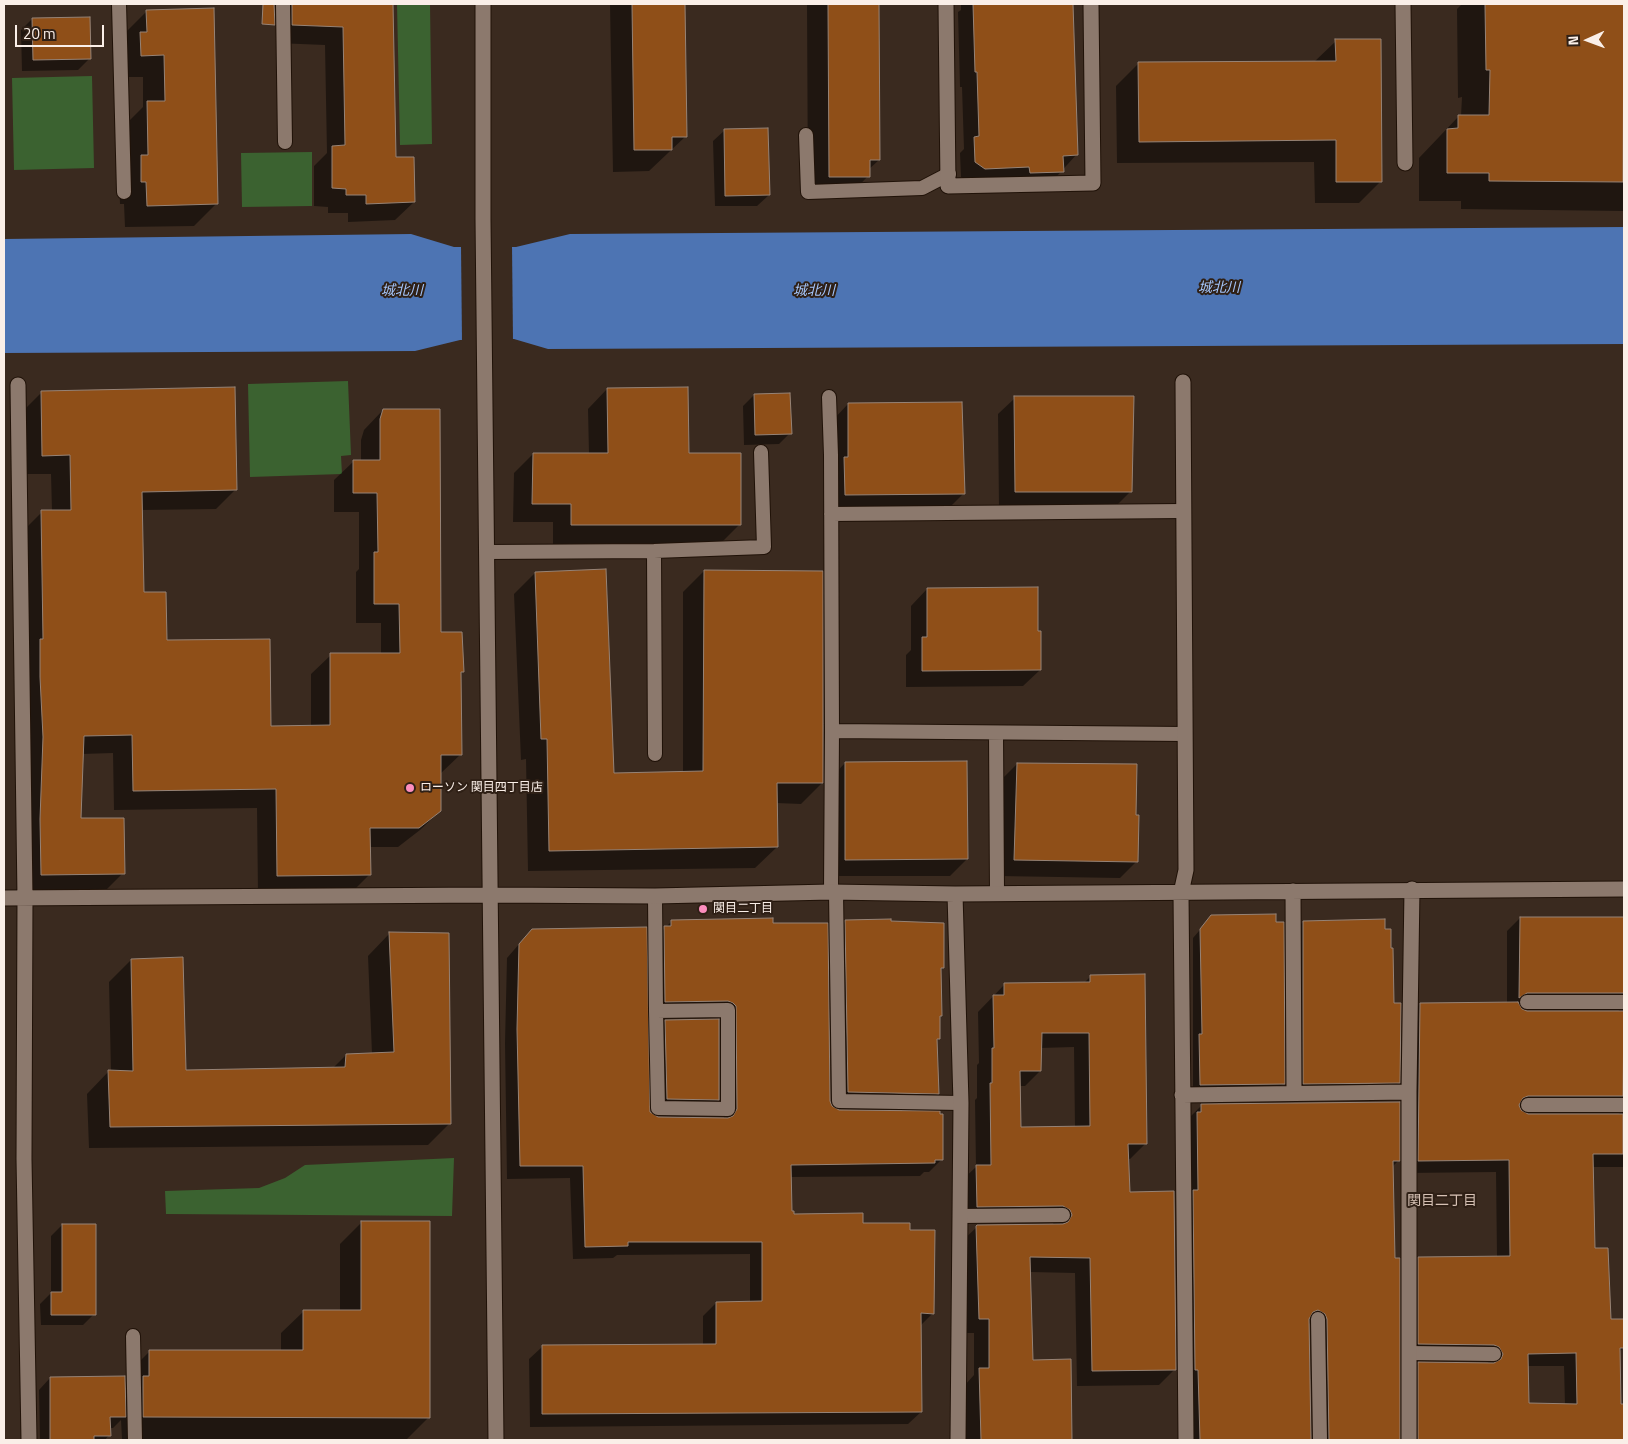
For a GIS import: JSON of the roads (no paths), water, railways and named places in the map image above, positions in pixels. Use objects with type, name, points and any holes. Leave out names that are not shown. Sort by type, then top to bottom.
[{"type":"street","points":[[483,4],[496,1440]]},
{"type":"street","points":[[946,4],[948,186],[1093,184],[1091,4]]},
{"type":"street","points":[[1402,4],[1405,163]]},
{"type":"street","points":[[1183,382],[1186,870],[1181,893],[1186,1440]]},
{"type":"street","points":[[18,385],[25,898],[24,1159],[29,1440]]},
{"type":"street","points":[[4,898],[490,895],[656,896],[834,892],[955,894],[1412,889],[1624,889]]},
{"type":"street","points":[[1409,1440],[1409,1092],[1412,889]]},
{"type":"street","points":[[1293,891],[1294,1092]]},
{"type":"street","points":[[955,894],[961,1103],[958,1440]]},
{"type":"street","points":[[1182,1095],[1294,1092],[1409,1092]]},
{"type":"lane","points":[[119,4],[124,192]]},
{"type":"lane","points":[[283,4],[285,142]]},
{"type":"lane","points":[[806,135],[808,192],[922,188],[948,174]]},
{"type":"lane","points":[[829,397],[834,892],[839,1101],[961,1103]]},
{"type":"lane","points":[[487,552],[654,551],[764,547],[761,452]]},
{"type":"lane","points":[[831,514],[1183,511]]},
{"type":"lane","points":[[654,551],[655,754]]},
{"type":"lane","points":[[832,731],[1185,734]]},
{"type":"lane","points":[[996,733],[997,893]]},
{"type":"lane","points":[[656,896],[656,1011],[658,1108],[728,1109],[728,1010],[656,1011]]},
{"type":"lane","points":[[1527,1002],[1624,1002]]},
{"type":"lane","points":[[1528,1105],[1624,1105]]},
{"type":"lane","points":[[960,1216],[1062,1215]]},
{"type":"lane","points":[[1318,1319],[1320,1440]]},
{"type":"lane","points":[[134,1336],[135,1440]]},
{"type":"lane","points":[[1409,1353],[1494,1354]]},
{"type":"water","name":"城北川","points":[[1624,227],[1624,344],[548,349],[514,339],[460,340],[415,351],[4,353],[4,239],[411,234],[454,247],[516,247],[570,234]]},
{"type":"place","name":"ローソン 関目四丁目店","points":[[410,788]]},
{"type":"place","name":"関目二丁目","points":[[703,909]]},
{"type":"district","name":"関目二丁目","points":[[1442,1202]]}]
